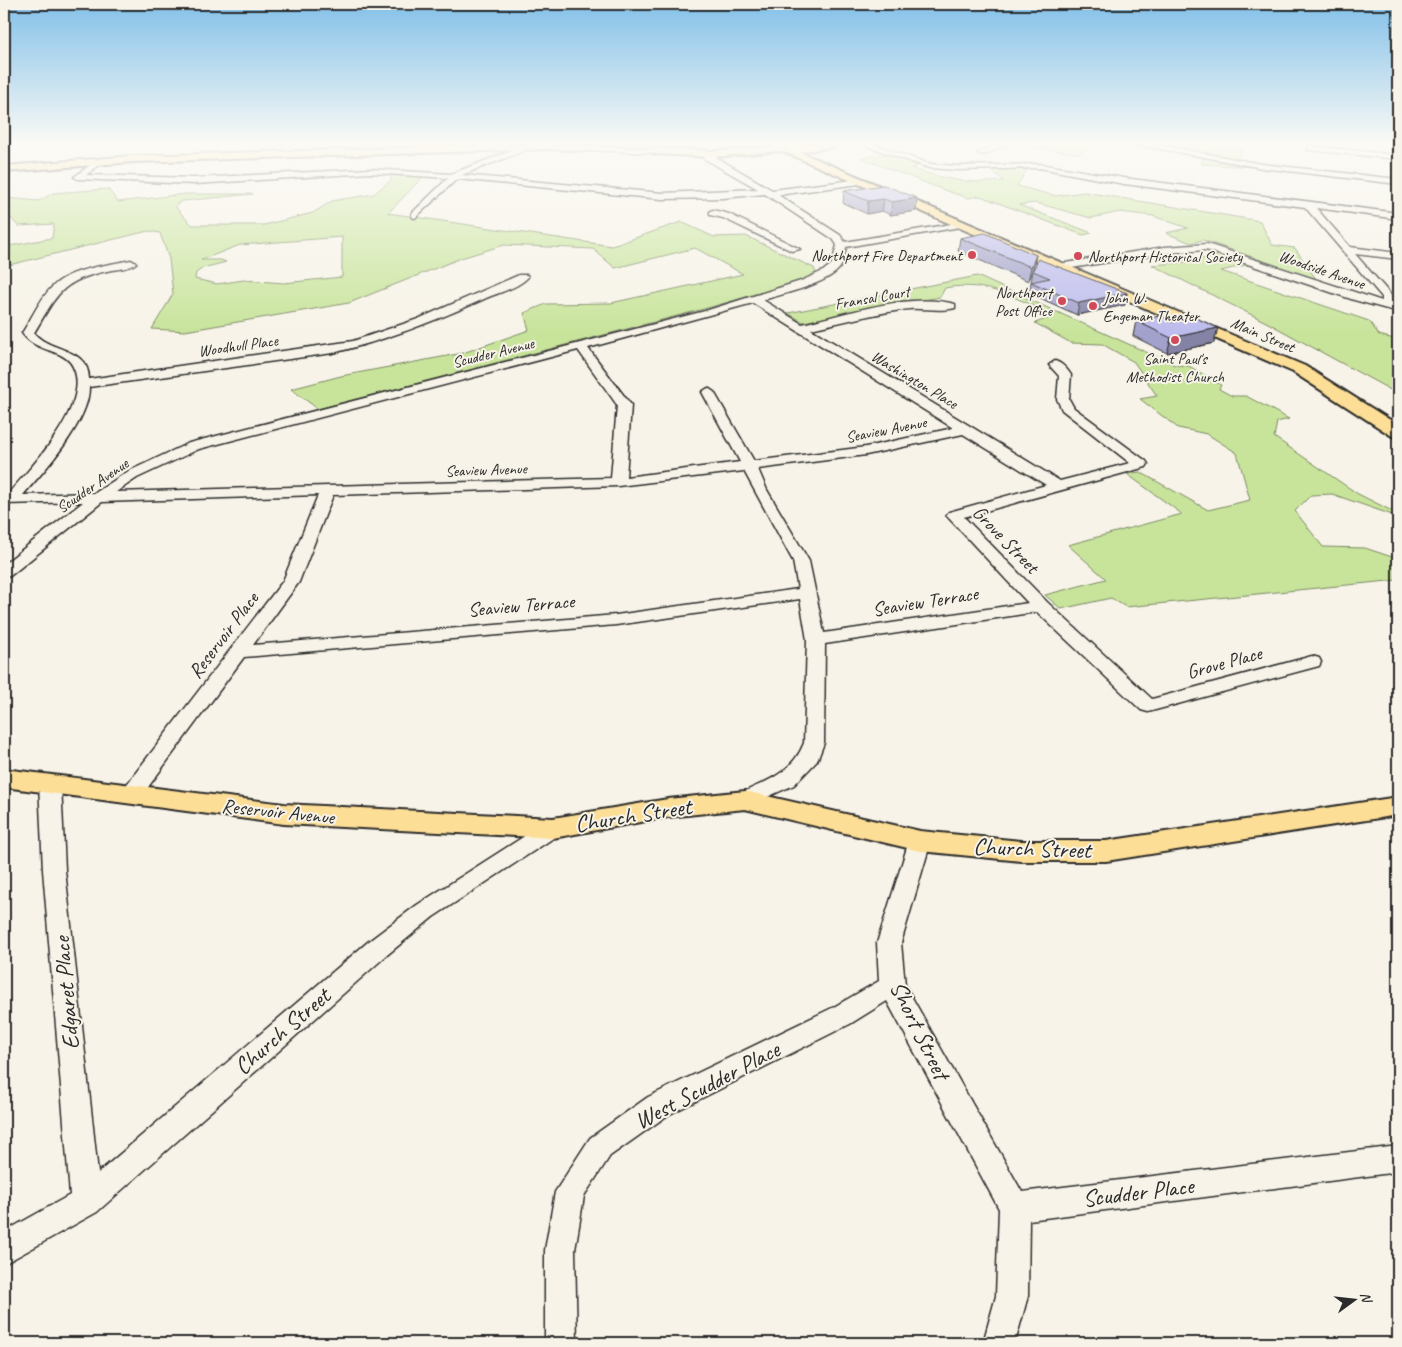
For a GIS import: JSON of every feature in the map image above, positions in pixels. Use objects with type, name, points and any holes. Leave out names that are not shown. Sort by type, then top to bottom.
[{"type":"main road","name":"Main Street","points":[[921,207],[1299,369],[1398,432]]},
{"type":"main road","name":"Reservoir Avenue","points":[[4,778],[284,814],[553,828]]},
{"type":"main road","name":"Church Street","points":[[553,828],[668,808],[745,800],[920,841],[1022,852],[1106,851],[1398,806]]},
{"type":"street","points":[[415,215],[423,207]]},
{"type":"street","points":[[718,207],[712,214],[726,216],[795,249]]},
{"type":"street","points":[[792,207],[835,235],[842,245],[960,224]]},
{"type":"street","points":[[1310,207],[1387,297],[1393,307]]},
{"type":"street","points":[[1326,207],[1398,216]]},
{"type":"street","name":"Scudder Avenue","points":[[4,572],[96,499],[132,474],[194,446],[581,346],[806,283],[833,270],[839,261],[842,245]]},
{"type":"street","name":"Woodside Avenue","points":[[1059,267],[1165,250],[1207,247],[1358,298],[1393,307]]},
{"type":"street","points":[[1346,250],[1398,256]]},
{"type":"street","points":[[8,500],[71,424],[82,400],[84,384],[82,369],[74,358],[40,343],[31,338],[28,333],[55,289],[79,276],[131,263]]},
{"type":"street","name":"Woodhull Place","points":[[84,384],[333,350],[362,344],[509,285],[523,277]]},
{"type":"street","name":"Washington Place","points":[[754,299],[1059,487]]},
{"type":"street","name":"Fransal Court","points":[[799,328],[884,310],[932,305],[951,306]]},
{"type":"street","points":[[581,346],[624,406],[618,482]]},
{"type":"street","name":"Grove Street","points":[[1055,365],[1065,375],[1063,399],[1069,410],[1141,464],[954,515],[1041,606],[1148,706]]},
{"type":"street","points":[[708,392],[801,561],[816,640],[814,743],[807,761],[788,780],[745,800]]},
{"type":"street","name":"Seaview Avenue","points":[[8,500],[96,499],[618,482],[750,467],[888,448],[966,429]]},
{"type":"street","name":"Reservoir Place","points":[[132,794],[291,582],[327,492]]},
{"type":"street","name":"Seaview Terrace","points":[[237,652],[616,620],[808,594]]},
{"type":"street","name":"Seaview Terrace","points":[[816,640],[1041,606]]},
{"type":"street","name":"Grove Place","points":[[1148,706],[1312,662]]},
{"type":"street","name":"Edgaret Place","points":[[50,784],[54,870],[86,1202]]},
{"type":"street","name":"Church Street","points":[[4,1250],[86,1202],[378,948],[426,911],[553,828]]},
{"type":"street","name":"Short Street","points":[[920,841],[889,943],[892,986],[1014,1207]]},
{"type":"street","name":"West Scudder Place","points":[[561,1343],[560,1250],[570,1192],[600,1147],[658,1106],[842,1016],[892,986]]},
{"type":"street","name":"Scudder Place","points":[[1014,1207],[1398,1159]]},
{"type":"street","points":[[999,1343],[1012,1296],[1014,1207]]},
{"type":"green space","points":[[4,207],[176,207],[192,225],[264,225],[313,213],[323,207],[394,207],[388,213],[612,246],[681,222],[714,237],[746,236],[814,268],[816,273],[800,282],[700,310],[318,409],[291,389],[341,376],[463,353],[529,330],[524,313],[546,304],[611,303],[743,274],[695,248],[615,268],[593,249],[504,245],[461,258],[349,303],[185,331],[152,329],[173,294],[169,259],[160,233],[148,231],[9,265],[4,269],[4,247],[52,238],[54,224],[18,226],[11,218],[4,218]],"holes":[[[342,237],[342,277],[284,283],[244,280],[217,284],[195,279],[196,273],[203,268],[226,262],[221,260],[201,260],[240,245]]]},
{"type":"green space","points":[[1009,207],[1024,207],[1092,233],[1083,235]]},
{"type":"green space","points":[[1050,207],[1174,207],[1260,221],[1272,245],[1295,248],[1316,279],[1203,240],[1191,243],[1166,233],[1188,228],[1153,216],[1120,212],[1091,218]]},
{"type":"green space","points":[[1200,249],[1209,249],[1251,264],[1221,271],[1369,321],[1379,335],[1398,340],[1398,394],[1268,323],[1152,265],[1187,262],[1168,254],[1178,252],[1196,260],[1217,256]]},
{"type":"green space","points":[[977,276],[1175,365],[1189,366],[1221,385],[1219,389],[1232,396],[1246,396],[1289,419],[1277,422],[1274,437],[1358,494],[1398,514],[1398,517],[1332,494],[1311,495],[1295,511],[1323,547],[1365,548],[1398,559],[1398,580],[1126,607],[1111,598],[1061,609],[1045,595],[1106,579],[1068,545],[1182,514],[1127,474],[1140,472],[1208,510],[1250,500],[1237,453],[1207,434],[1178,428],[1140,399],[1157,396],[1134,362],[1102,344],[1071,343],[1035,323],[1055,316],[1016,298],[989,289],[960,286],[945,288],[940,297],[803,322],[788,313]]},
{"type":"building","points":[[985,233],[1036,255],[1031,267],[960,238]]},
{"type":"building","points":[[1038,259],[1127,293],[1079,303],[1031,282],[1050,278],[1033,271]]},
{"type":"building","points":[[1160,316],[1173,322],[1196,318],[1218,328],[1171,338],[1136,321]]},
{"type":"place","name":"Northport Fire Department","points":[[972,255]]},
{"type":"place","name":"Northport Historical Society","points":[[1078,256]]},
{"type":"place","name":"Northport Post Office","points":[[1062,301]]},
{"type":"place","name":"John W. Engeman Theater","points":[[1093,306]]},
{"type":"place","name":"Saint Paul's Methodist Church","points":[[1175,340]]}]
